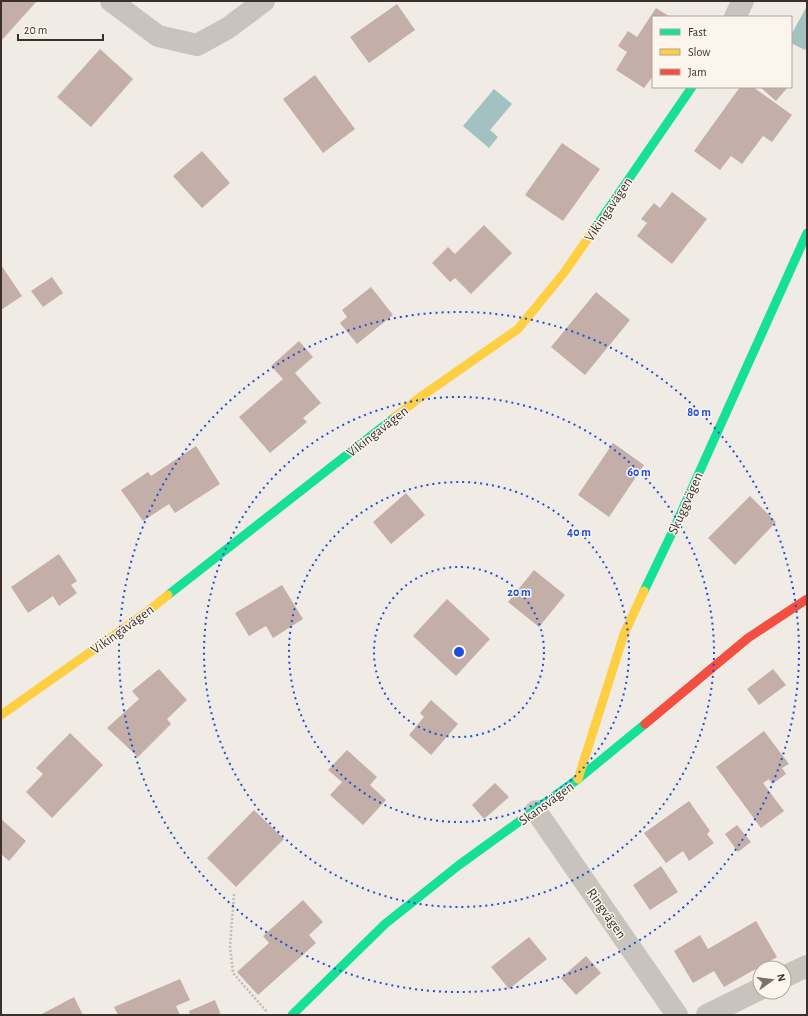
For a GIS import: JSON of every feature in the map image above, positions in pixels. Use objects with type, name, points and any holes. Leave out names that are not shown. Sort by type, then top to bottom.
[{"type":"street","points":[[111,1],[158,36],[197,45],[228,28],[264,1]]},
{"type":"street","points":[[736,16],[743,1]]},
{"type":"street","name":"Vikingavägen","points":[[1,715],[146,612],[419,398],[518,329],[564,274],[691,88]]},
{"type":"street","name":"Skuggvägen","points":[[578,779],[624,634],[671,535],[807,233]]},
{"type":"street","name":"Skansvägen","points":[[292,1015],[385,924],[459,865],[578,779],[748,638],[807,599]]},
{"type":"street","name":"Ringvägen","points":[[536,810],[677,1015]]},
{"type":"street","points":[[792,974],[807,966]]},
{"type":"street","points":[[707,1015],[752,993]]},
{"type":"path","points":[[234,894],[230,946],[233,973],[270,1015]]},
{"type":"water","points":[[807,6],[807,46],[805,50],[792,44],[792,33]]},
{"type":"water","points":[[494,89],[512,104],[490,130],[498,137],[489,148],[463,126]]},
{"type":"building","points":[[1,1],[37,1],[1,41]]},
{"type":"building","points":[[397,4],[415,30],[369,63],[350,37]]},
{"type":"building","points":[[656,8],[668,16],[652,16],[652,77],[644,88],[616,70],[627,52],[618,46],[628,31],[637,37]]},
{"type":"building","points":[[100,49],[133,79],[91,127],[57,97]]},
{"type":"building","points":[[315,75],[355,129],[323,153],[283,99]]},
{"type":"building","points":[[739,88],[754,88],[792,115],[772,142],[763,136],[742,164],[731,156],[720,170],[694,151]]},
{"type":"building","points":[[761,88],[787,88],[776,101]]},
{"type":"building","points":[[562,143],[600,169],[563,221],[525,195]]},
{"type":"building","points":[[202,151],[230,183],[202,208],[173,176]]},
{"type":"building","points":[[672,192],[707,219],[672,264],[637,236],[647,223],[641,219],[654,203],[660,208]]},
{"type":"building","points":[[484,225],[512,253],[471,294],[455,278],[450,282],[432,263],[448,247],[455,254]]},
{"type":"building","points":[[1,265],[22,296],[1,310]]},
{"type":"building","points":[[52,277],[63,293],[43,307],[31,291]]},
{"type":"building","points":[[371,287],[393,315],[357,344],[340,323],[347,317],[342,310]]},
{"type":"building","points":[[596,292],[630,320],[585,375],[551,347]]},
{"type":"building","points":[[299,341],[313,357],[295,373],[321,403],[303,418],[307,422],[270,453],[239,417],[283,379],[271,366]]},
{"type":"building","points":[[613,443],[644,465],[609,517],[578,495]]},
{"type":"building","points":[[196,446],[220,484],[175,513],[169,504],[143,521],[121,490],[148,472],[151,476]]},
{"type":"building","points":[[406,493],[425,515],[391,544],[373,522]]},
{"type":"building","points":[[750,496],[776,522],[735,565],[708,538]]},
{"type":"building","points":[[59,554],[77,581],[71,585],[77,593],[59,606],[53,596],[28,613],[11,587]]},
{"type":"building","points":[[534,570],[565,595],[539,627],[508,602]]},
{"type":"building","points":[[282,585],[303,619],[273,638],[266,626],[249,636],[235,613]]},
{"type":"building","points":[[447,599],[490,639],[456,676],[413,636]]},
{"type":"building","points":[[159,669],[187,700],[167,719],[171,724],[138,757],[107,728],[139,699],[132,691]]},
{"type":"building","points":[[773,669],[786,685],[759,705],[747,689]]},
{"type":"building","points":[[431,700],[458,724],[431,755],[409,735],[424,717],[420,713]]},
{"type":"building","points":[[764,731],[789,764],[782,768],[786,774],[772,784],[769,779],[763,783],[784,811],[761,828],[716,767]]},
{"type":"building","points":[[70,733],[103,765],[52,818],[26,792],[43,774],[36,768]]},
{"type":"building","points":[[347,750],[377,777],[370,785],[386,800],[363,825],[330,795],[342,782],[328,770]]},
{"type":"building","points":[[495,783],[509,797],[484,819],[472,805]]},
{"type":"building","points":[[689,801],[710,831],[707,834],[714,843],[689,861],[683,851],[666,863],[644,833]]},
{"type":"building","points":[[254,810],[284,839],[236,887],[207,858]]},
{"type":"building","points":[[1,819],[26,841],[9,861],[1,854]]},
{"type":"building","points":[[737,825],[751,842],[738,852],[725,834]]},
{"type":"building","points":[[661,866],[678,892],[650,910],[633,885]]},
{"type":"building","points":[[303,900],[323,922],[309,935],[316,943],[258,995],[237,972],[269,943],[263,936]]},
{"type":"building","points":[[756,921],[777,957],[772,960],[752,960],[752,971],[724,987],[714,971],[693,983],[674,951],[700,935],[708,949]]},
{"type":"building","points":[[529,937],[547,959],[509,989],[491,967]]},
{"type":"building","points":[[586,956],[601,973],[576,995],[561,978]]},
{"type":"building","points":[[180,979],[190,1000],[176,1006],[180,1015],[118,1015],[114,1007]]},
{"type":"building","points":[[74,997],[83,1015],[40,1015]]},
{"type":"building","points":[[215,1000],[221,1015],[190,1015],[189,1011]]},
{"type":"traffic: fast","points":[[593,231],[691,88]]},
{"type":"traffic: fast","points":[[644,591],[671,535],[807,233]]},
{"type":"traffic: fast","points":[[168,595],[395,417]]},
{"type":"traffic: fast","points":[[292,1015],[385,924],[459,865],[578,779],[645,724]]},
{"type":"traffic: slow","points":[[395,417],[419,398],[518,329],[563,274],[593,231]]},
{"type":"traffic: slow","points":[[578,779],[624,634],[644,591]]},
{"type":"traffic: slow","points":[[1,715],[147,612],[168,595]]},
{"type":"traffic: jam","points":[[645,724],[748,638],[807,599]]}]
